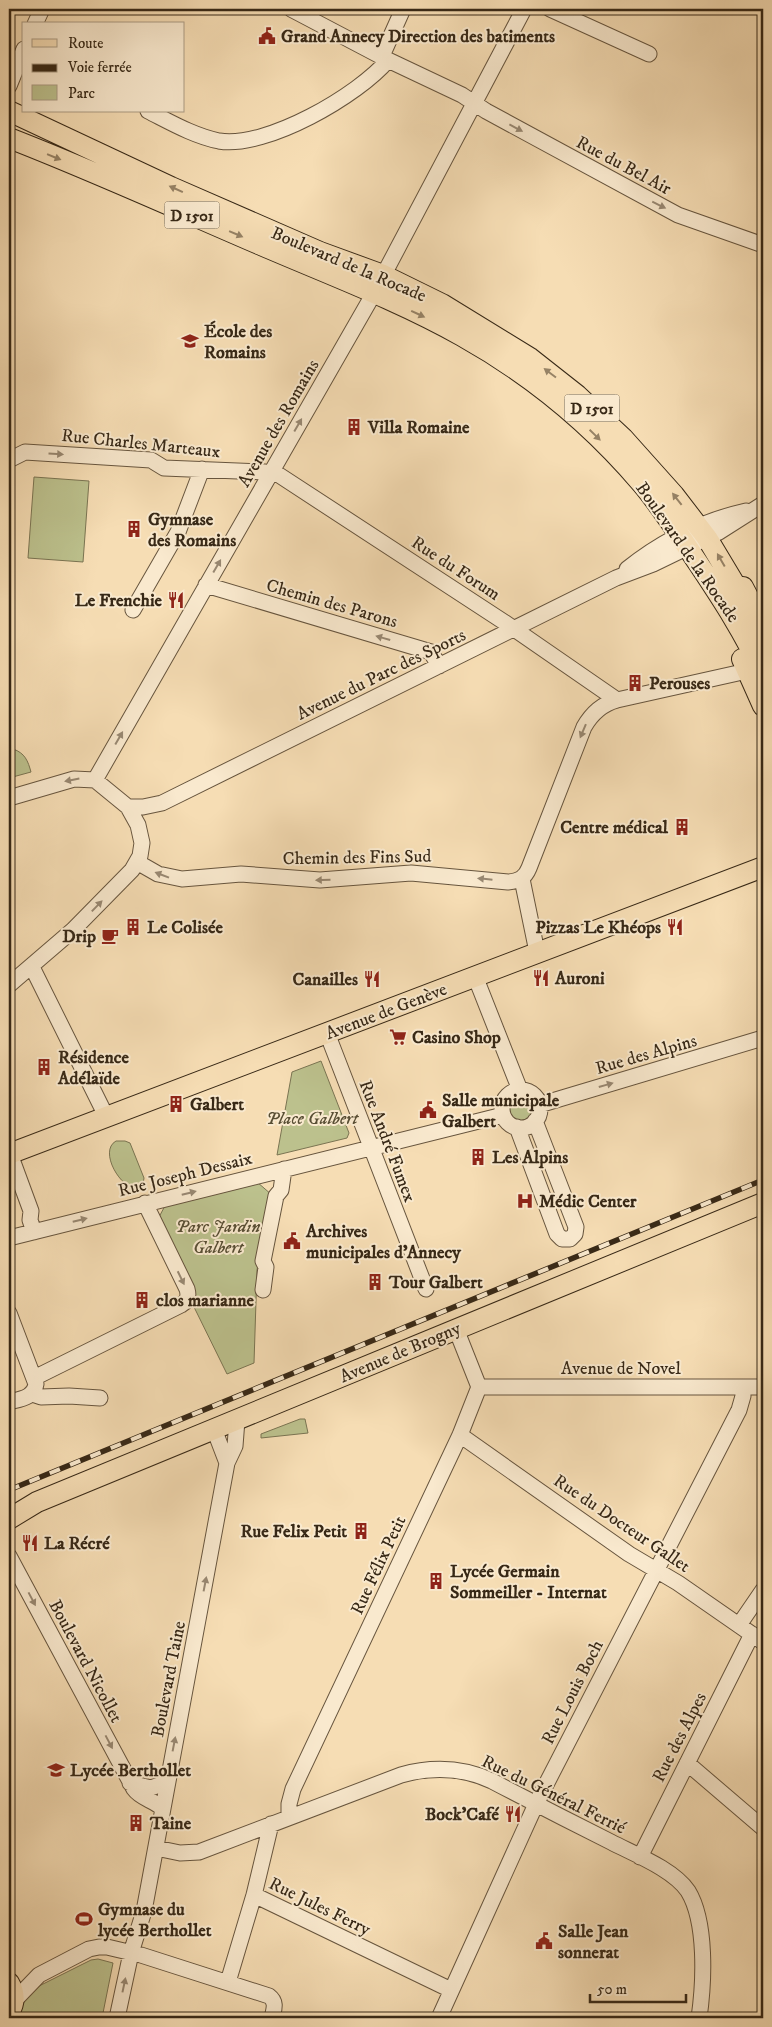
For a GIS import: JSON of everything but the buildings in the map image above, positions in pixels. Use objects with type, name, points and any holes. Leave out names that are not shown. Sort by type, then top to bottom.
[{"type":"main road","name":"Boulevard de la Rocade","points":[[9,112],[232,214],[320,252],[383,275],[459,314],[518,350],[559,380],[628,443],[674,495],[694,541],[728,607],[755,666]]},
{"type":"main road","points":[[9,132],[34,134],[46,139],[59,134]]},
{"type":"main road","name":"Boulevard de la Rocade","points":[[9,138],[374,293],[463,336],[538,386],[579,420],[624,464],[655,501],[734,583],[755,666]]},
{"type":"main road","name":"D 1501","points":[[734,583],[740,584],[743,587],[763,625]]},
{"type":"main road","points":[[755,666],[763,706]]},
{"type":"main road","name":"Avenue de Genève","points":[[10,1154],[763,866]]},
{"type":"main road","name":"Avenue de Brogny","points":[[9,1510],[37,1502],[763,1203]]},
{"type":"main road","name":"Avenue de Brogny","points":[[9,1519],[37,1502]]},
{"type":"street","points":[[36,22],[42,9]]},
{"type":"street","name":"Rue du Bel Air","points":[[291,9],[385,58],[462,95],[486,111],[656,204],[699,224],[763,245]]},
{"type":"street","points":[[150,112],[204,136],[218,140],[242,141],[282,129],[308,117],[373,75],[385,58],[403,9]]},
{"type":"street","points":[[383,275],[524,9]]},
{"type":"street","points":[[550,9],[649,54]]},
{"type":"street","points":[[9,86],[19,52]]},
{"type":"street","name":"Avenue des Romains","points":[[95,780],[213,587],[271,473],[383,275]]},
{"type":"street","name":"Rue Charles Marteaux","points":[[9,460],[25,452],[151,460],[164,468],[271,473]]},
{"type":"street","points":[[132,610],[178,532],[202,469]]},
{"type":"street","name":"Rue du Forum","points":[[271,473],[282,477],[514,629],[617,700]]},
{"type":"street","name":"Avenue du Parc des Sports","points":[[128,807],[143,807],[162,803],[616,578],[648,553],[694,541],[730,526],[758,506]]},
{"type":"street","name":"Chemin des Parons","points":[[213,587],[431,652],[439,666]]},
{"type":"street","points":[[537,952],[522,879],[530,867],[584,727],[602,706],[617,700],[755,666]]},
{"type":"street","points":[[9,798],[74,780],[95,780],[128,807],[141,833],[142,850],[137,862],[73,930],[9,985]]},
{"type":"street","name":"Avenue du Parc des Sports","points":[[141,833],[150,817],[162,803]]},
{"type":"street","name":"Chemin des Fins Sud","points":[[137,862],[158,874],[182,879],[241,874],[320,880],[411,873],[508,882],[522,879]]},
{"type":"street","points":[[32,966],[106,1118]]},
{"type":"street","points":[[475,976],[518,1085],[518,1091]]},
{"type":"street","name":"Rue André Fumex","points":[[328,1033],[426,1289]]},
{"type":"street","name":"Rue des Alpins","points":[[539,1105],[763,1038]]},
{"type":"street","points":[[518,1091],[531,1094],[539,1105],[539,1113],[535,1121],[525,1127],[517,1127],[510,1124],[503,1115],[502,1107],[505,1099],[510,1094],[518,1091]]},
{"type":"street","name":"Rue Joseph Dessaix","points":[[9,1238],[32,1226],[145,1203],[371,1149],[503,1115]]},
{"type":"street","points":[[517,1127],[557,1234],[562,1239],[570,1239],[575,1234],[576,1227],[535,1121]]},
{"type":"street","points":[[10,1154],[31,1211],[32,1226]]},
{"type":"street","points":[[263,1290],[266,1267],[263,1260],[276,1196],[281,1190],[284,1169]]},
{"type":"street","points":[[9,1174],[24,1215],[32,1226]]},
{"type":"street","points":[[34,1378],[186,1301],[188,1295],[186,1289],[145,1203]]},
{"type":"street","points":[[9,1313],[34,1378],[36,1388],[32,1394],[9,1402]]},
{"type":"street","points":[[456,1329],[479,1387]]},
{"type":"street","name":"Avenue de Novel","points":[[479,1387],[763,1387]]},
{"type":"street","name":"Rue Félix Petit","points":[[289,1816],[289,1804],[293,1789],[460,1435],[479,1387]]},
{"type":"street","name":"Rue Louis Boch","points":[[439,2018],[536,1804],[739,1410],[743,1396],[743,1387]]},
{"type":"street","points":[[32,1394],[41,1397],[100,1398]]},
{"type":"street","name":"Boulevard Taine","points":[[117,2018],[131,1953],[144,1911],[227,1463],[235,1446],[237,1420]]},
{"type":"street","points":[[214,1429],[227,1463]]},
{"type":"street","name":"Rue du Docteur Gallet","points":[[460,1435],[629,1554],[678,1583],[757,1638]]},
{"type":"street","name":"Boulevard Nicollet","points":[[9,1556],[130,1783],[140,1796],[155,1802],[163,1809]]},
{"type":"street","points":[[739,1625],[763,1590]]},
{"type":"street","name":"Rue des Alpes","points":[[640,1857],[687,1763],[757,1638]]},
{"type":"street","points":[[687,1763],[763,1828]]},
{"type":"street","name":"Rue du Général Ferrié","points":[[156,1848],[180,1853],[199,1852],[393,1777],[432,1769],[460,1770],[477,1774],[640,1857],[681,1882],[694,1904],[700,1937],[702,1968],[699,2018]]},
{"type":"street","points":[[130,1783],[152,1788],[167,1782]]},
{"type":"street","points":[[254,1895],[271,1824]]},
{"type":"street","name":"Rue Jules Ferry","points":[[228,1982],[254,1895],[451,1990]]},
{"type":"street","points":[[10,1999],[39,1976],[94,1948],[107,1947],[228,1982],[272,1997],[275,2005],[272,2018]]},
{"type":"street","points":[[9,1977],[39,1976]]},
{"type":"green space","points":[[34,477],[89,481],[83,562],[28,558]]},
{"type":"green space","points":[[13,749],[25,758],[31,772],[9,778],[9,750]]},
{"type":"green space","name":"Place Galbert","points":[[321,1061],[349,1133],[347,1138],[277,1155],[292,1072]]},
{"type":"green space","points":[[520,1097],[525,1098],[531,1104],[531,1114],[525,1120],[520,1121],[515,1120],[509,1114],[508,1109],[509,1104],[515,1098]]},
{"type":"green space","points":[[116,1141],[130,1143],[144,1178],[143,1184],[138,1189],[131,1188],[125,1183],[114,1169],[109,1153],[111,1146]]},
{"type":"green space","name":"Parc Jardin Galbert","points":[[257,1182],[272,1195],[257,1270],[254,1363],[227,1374],[193,1305],[195,1292],[159,1217],[166,1204]]},
{"type":"green space","points":[[300,1419],[305,1419],[308,1433],[261,1438],[261,1434]]},
{"type":"green space","points":[[98,1959],[113,1963],[102,2018],[17,2018],[22,1998],[31,1990],[91,1960]]},
{"type":"railway","points":[[9,1490],[763,1180]]},
{"type":"place","name":"Grand Annecy Direction des batiments","points":[[267,36]]},
{"type":"place","name":"École des Romains","points":[[190,341]]},
{"type":"place","name":"Villa Romaine","points":[[354,427]]},
{"type":"place","name":"Gymnase des Romains","points":[[134,529]]},
{"type":"place","name":"Le Frenchie","points":[[176,600]]},
{"type":"place","name":"Perouses","points":[[635,683]]},
{"type":"place","name":"Centre médical","points":[[682,827]]},
{"type":"place","name":"Le Colisée","points":[[133,927]]},
{"type":"place","name":"Pizzas Le Khéops","points":[[675,927]]},
{"type":"place","name":"Drip","points":[[110,936]]},
{"type":"place","name":"Auroni","points":[[541,978]]},
{"type":"place","name":"Canailles","points":[[372,979]]},
{"type":"place","name":"Casino Shop","points":[[398,1037]]},
{"type":"place","name":"Résidence Adélaïde","points":[[44,1067]]},
{"type":"place","name":"Galbert","points":[[176,1104]]},
{"type":"place","name":"Salle municipale Galbert","points":[[428,1110]]},
{"type":"place","name":"Les Alpins","points":[[478,1157]]},
{"type":"place","name":"Médic Center","points":[[525,1201]]},
{"type":"place","name":"Archives municipales d'Annecy","points":[[292,1241]]},
{"type":"place","name":"Tour Galbert","points":[[375,1282]]},
{"type":"place","name":"clos marianne","points":[[142,1300]]},
{"type":"place","name":"Rue Felix Petit","points":[[361,1531]]},
{"type":"place","name":"La Récré","points":[[30,1543]]},
{"type":"place","name":"Lycée Germain Sommeiller - Internat","points":[[436,1581]]},
{"type":"place","name":"Lycée Berthollet","points":[[56,1770]]},
{"type":"place","name":"Bock'Café","points":[[513,1814]]},
{"type":"place","name":"Taine","points":[[136,1823]]},
{"type":"place","name":"Gymnase du lycée Berthollet","points":[[84,1919]]},
{"type":"place","name":"Salle Jean sonnerat","points":[[544,1941]]}]
